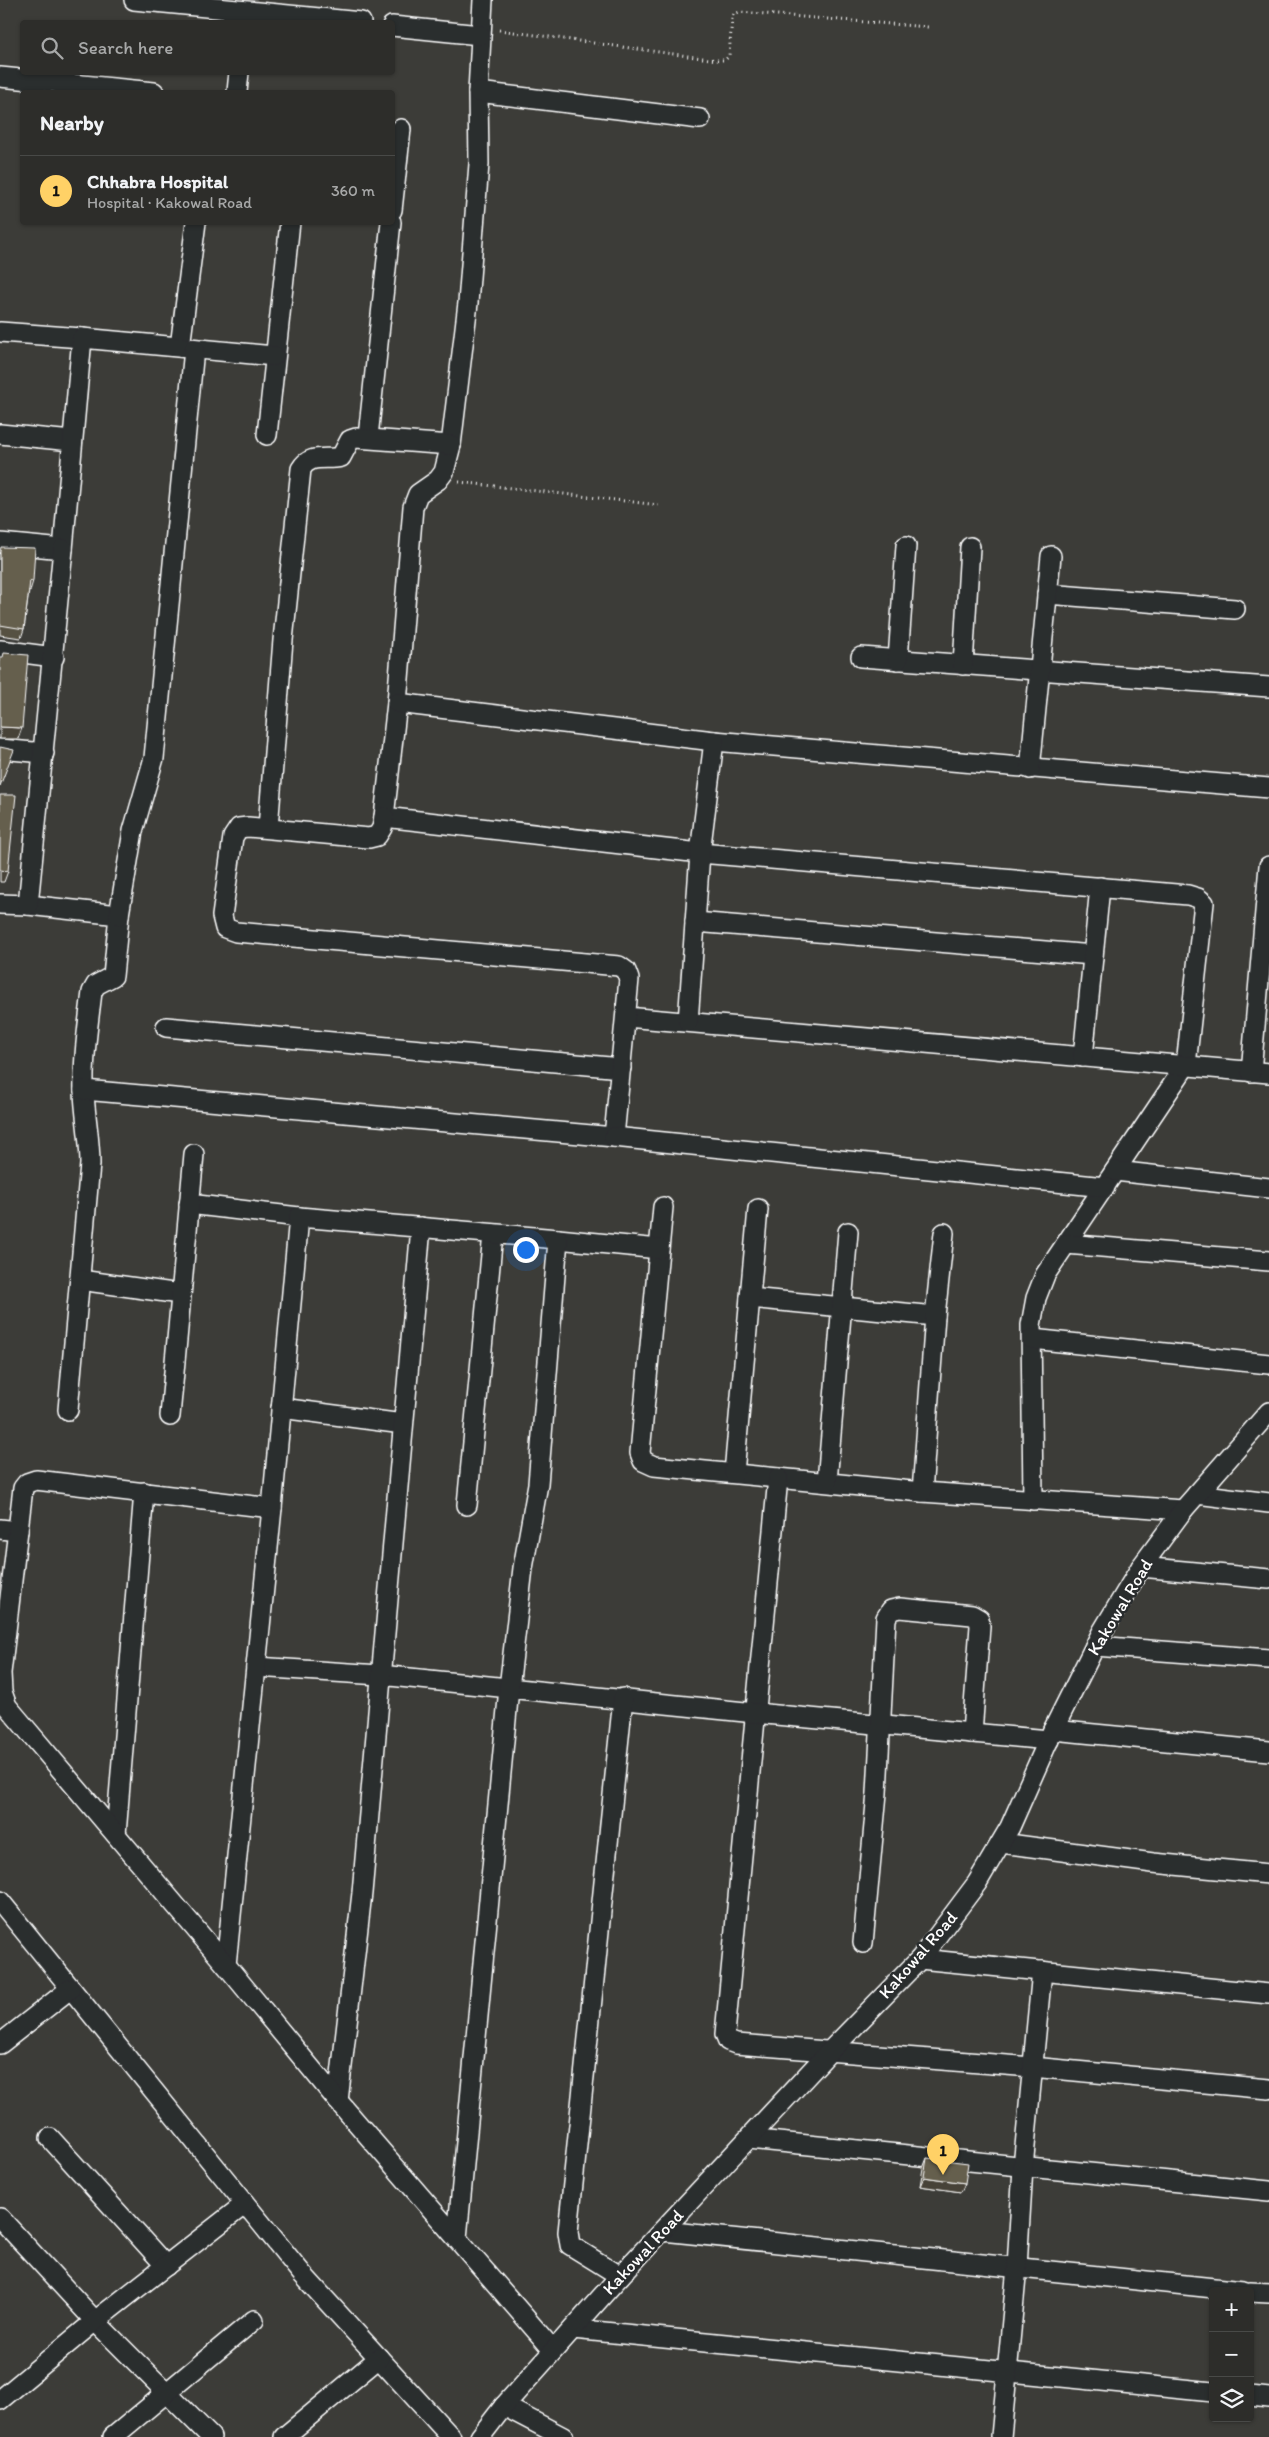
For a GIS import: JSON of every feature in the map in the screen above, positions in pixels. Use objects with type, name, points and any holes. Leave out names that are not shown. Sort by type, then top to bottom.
[{"type":"street","points":[[134,0],[340,20]]},
{"type":"street","points":[[483,0],[478,92],[479,164],[470,283],[451,445],[444,472],[438,480],[418,494],[413,508],[397,703],[382,828],[377,836],[369,838],[268,828],[239,828],[233,836],[222,916],[225,928],[236,932],[618,966],[626,971],[629,979],[614,1137]]},
{"type":"street","points":[[395,26],[481,32]]},
{"type":"street","points":[[237,90],[239,75]]},
{"type":"street","points":[[0,77],[133,90]]},
{"type":"street","points":[[478,92],[700,118]]},
{"type":"street","points":[[395,183],[401,129]]},
{"type":"street","points":[[68,1410],[90,1164],[90,1137],[84,1090],[92,992],[96,985],[113,976],[119,915],[133,831],[154,758],[196,225]]},
{"type":"street","points":[[267,436],[274,356],[290,225]]},
{"type":"street","points":[[368,438],[391,225]]},
{"type":"street","points":[[0,332],[274,356]]},
{"type":"street","points":[[28,905],[54,657],[82,338]]},
{"type":"street","points":[[0,434],[72,442]]},
{"type":"street","points":[[268,828],[301,469],[305,462],[310,459],[341,457],[350,440],[368,438],[451,445]]},
{"type":"street","points":[[0,542],[63,549]]},
{"type":"street","points":[[898,660],[906,546]]},
{"type":"street","points":[[962,665],[970,547]]},
{"type":"street","points":[[1030,769],[1038,670],[1051,556]]},
{"type":"street","points":[[1047,594],[1235,609]]},
{"type":"street","points":[[0,650],[54,657]]},
{"type":"street","points":[[861,657],[1269,688]]},
{"type":"street","points":[[397,703],[714,741],[1269,788]]},
{"type":"street","points":[[688,1022],[700,853],[714,741]]},
{"type":"street","points":[[0,749],[44,753]]},
{"type":"street","points":[[384,817],[700,853],[1188,895],[1198,898],[1204,903],[1186,1065],[1046,1275],[1036,1298],[1031,1325],[1032,1500]]},
{"type":"street","points":[[626,1017],[1260,1073],[1269,866]]},
{"type":"street","points":[[1083,1057],[1100,887]]},
{"type":"street","points":[[0,904],[28,905],[119,915]]},
{"type":"street","points":[[695,922],[1093,956]]},
{"type":"street","points":[[166,1027],[622,1068]]},
{"type":"street","points":[[84,1090],[1110,1179],[1269,1188]]},
{"type":"street","points":[[170,1416],[194,1154]]},
{"type":"street","points":[[189,1204],[299,1217],[659,1249]]},
{"type":"street","points":[[663,1207],[640,1453],[643,1461],[654,1466],[922,1492],[1183,1510]]},
{"type":"street","points":[[734,1473],[758,1209]]},
{"type":"street","points":[[226,1965],[299,1217]]},
{"type":"street","points":[[338,2101],[362,1893],[421,1227]]},
{"type":"street","points":[[827,1482],[848,1232]]},
{"type":"street","points":[[922,1492],[935,1316],[944,1233]]},
{"type":"street","points":[[467,1505],[494,1234]]},
{"type":"street","points":[[457,2238],[509,1688],[523,1568],[538,1484],[558,1239]]},
{"type":"street","points":[[1066,1244],[1269,1261]]},
{"type":"street","points":[[80,1280],[180,1294]]},
{"type":"street","points":[[750,1298],[935,1316]]},
{"type":"street","points":[[1032,1339],[1269,1364]]},
{"type":"street","points":[[281,1408],[403,1424]]},
{"type":"street","name":"Kakowal Road","points":[[480,2437],[504,2406],[620,2276],[829,2052],[920,1959],[977,1883],[1001,1843],[1094,1646],[1141,1568],[1183,1510],[1269,1412]]},
{"type":"street","points":[[778,1478],[725,2034],[728,2041],[736,2044],[1269,2089]]},
{"type":"street","points":[[272,1508],[36,1480],[27,1482],[23,1488],[9,1530],[1,1673],[2,1692],[7,1706],[226,1965],[338,2101],[553,2350]]},
{"type":"street","points":[[116,1834],[144,1492]]},
{"type":"street","points":[[1197,1494],[1269,1503]]},
{"type":"street","points":[[1141,1568],[1269,1579]]},
{"type":"street","points":[[863,1943],[877,1793],[886,1618],[891,1610],[900,1608],[972,1616],[979,1619],[972,1733]]},
{"type":"street","points":[[1094,1646],[1269,1659]]},
{"type":"street","points":[[256,1667],[380,1675],[972,1733],[1051,1735],[1269,1750]]},
{"type":"street","points":[[620,2276],[570,2246],[568,2232],[623,1698]]},
{"type":"street","points":[[1001,1843],[1153,1863],[1269,1874]]},
{"type":"street","points":[[0,1901],[303,2274],[451,2437]]},
{"type":"street","points":[[920,1959],[1269,1994]]},
{"type":"street","points":[[1001,2437],[1023,2167],[1042,1971]]},
{"type":"street","points":[[0,2044],[70,1989]]},
{"type":"street","points":[[50,2138],[166,2266]]},
{"type":"street","points":[[749,2139],[1269,2191]]},
{"type":"street","points":[[0,2400],[95,2321],[245,2204]]},
{"type":"street","points":[[0,2218],[95,2321],[211,2437]]},
{"type":"street","points":[[663,2231],[1209,2287]]},
{"type":"street","points":[[1254,2292],[1269,2294]]},
{"type":"street","points":[[113,2437],[254,2320]]},
{"type":"street","points":[[573,2329],[1209,2392]]},
{"type":"street","points":[[284,2437],[379,2358]]},
{"type":"street","points":[[1254,2396],[1269,2398]]},
{"type":"street","points":[[504,2406],[563,2437]]},
{"type":"path","points":[[481,32],[725,60],[729,56],[732,18],[734,14],[740,12],[928,27]]},
{"type":"path","points":[[438,480],[659,505]]},
{"type":"building","points":[[1,547],[35,548],[33,581],[30,581],[24,629],[0,625]]},
{"type":"building","points":[[4,653],[28,655],[22,728],[0,727],[0,657],[3,657]]},
{"type":"building","points":[[0,747],[14,750],[0,786]]},
{"type":"building","points":[[0,795],[16,795],[8,871],[0,870]]},
{"type":"building","points":[[927,2158],[968,2163],[965,2183],[924,2177]]},
{"type":"place","name":"Chhabra Hospital","points":[[943,2175]]}]
